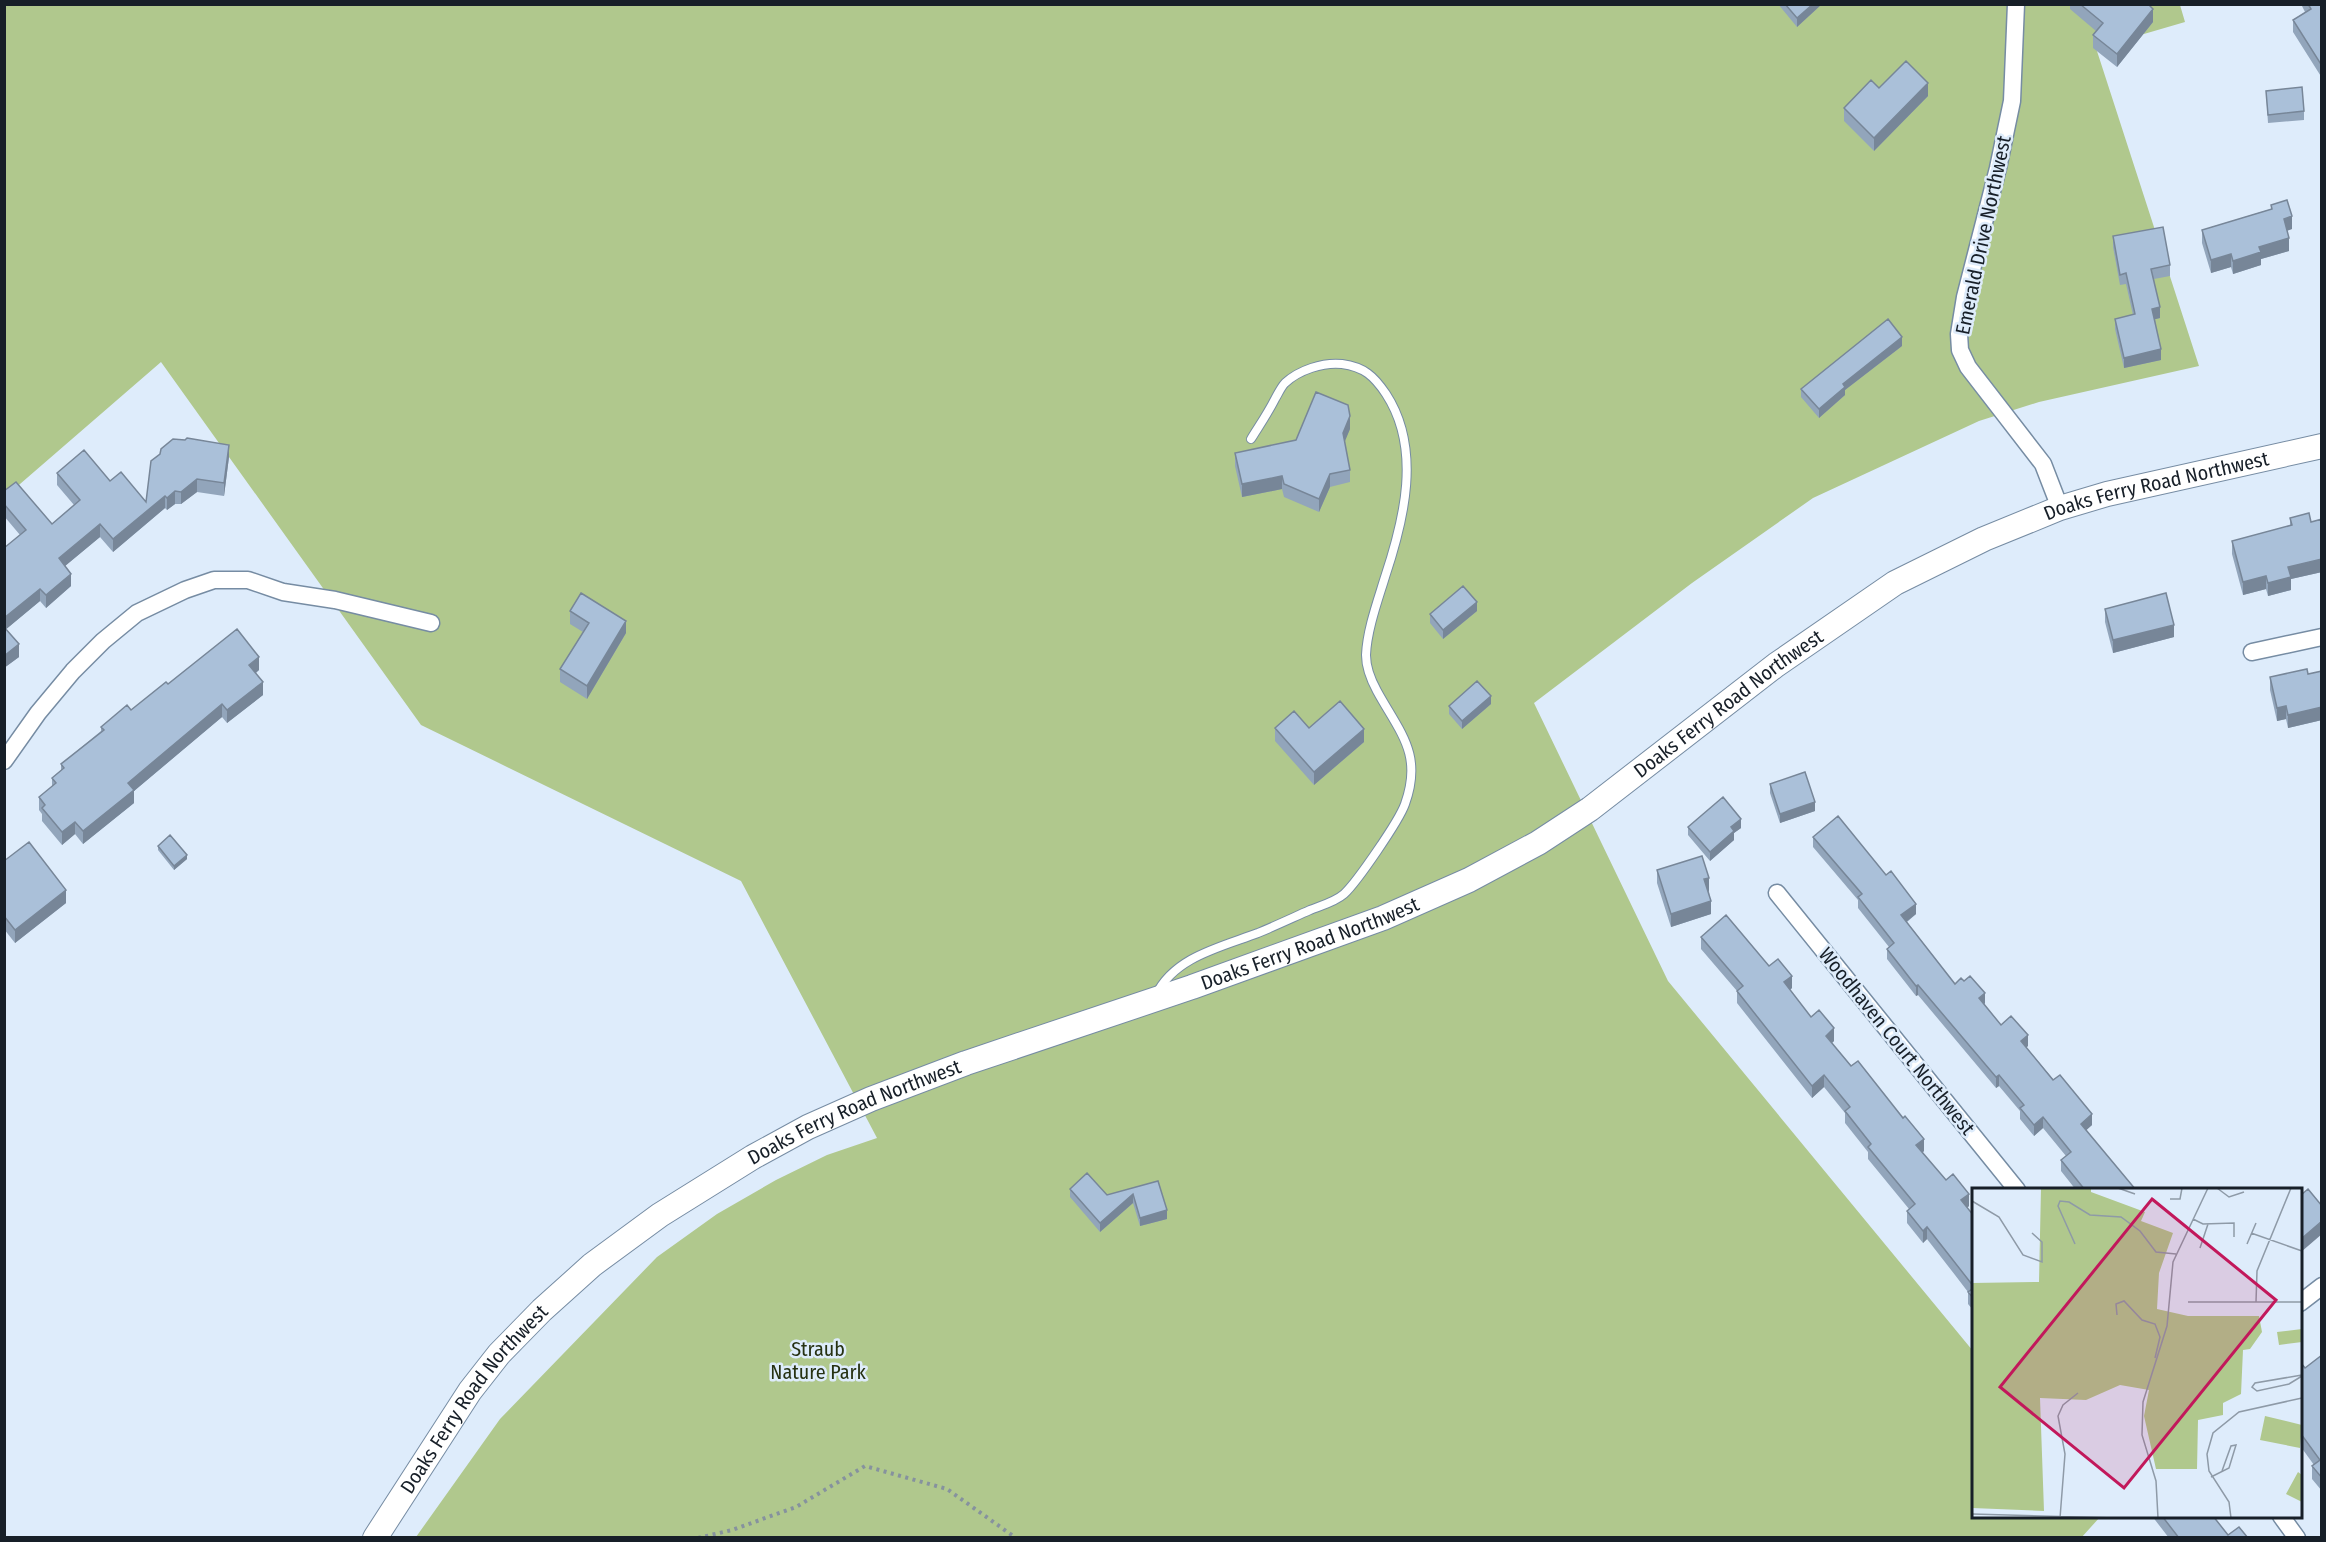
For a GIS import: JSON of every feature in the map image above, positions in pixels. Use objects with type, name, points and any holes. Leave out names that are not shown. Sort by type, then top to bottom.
[{"type":"main road","name":"Doaks Ferry Road Northwest","points":[[375,1538],[470,1391],[499,1354],[542,1310],[592,1265],[660,1215],[753,1157],[808,1127],[966,1063],[1153,1000],[1383,918],[1470,880],[1538,843],[1590,809],[1776,665],[1895,583],[1984,539],[2060,508],[2107,494],[2322,446]]},
{"type":"street","name":"Emerald Drive Northwest","points":[[2016,4],[2012,101],[1998,168],[1965,297],[1959,334],[1960,350],[1968,367],[2043,464],[2060,508]]},
{"type":"street","points":[[4,761],[73,671],[103,642],[137,613],[185,590],[214,580],[248,580],[283,592],[335,600],[430,623]]},
{"type":"street","points":[[2252,651],[2322,637]]},
{"type":"street","name":"Woodhaven Court Northwest","points":[[1777,893],[2015,1188]]},
{"type":"street","points":[[2302,1302],[2322,1286]]},
{"type":"street","points":[[2282,1518],[2297,1538]]},
{"type":"lane","points":[[1153,1000],[1163,980],[1177,969],[1216,947],[1256,933],[1343,895],[1404,807],[1411,782],[1412,755],[1374,685],[1368,671],[1366,655],[1375,608],[1394,549],[1406,490],[1404,438],[1392,404],[1368,372],[1357,366],[1326,363],[1307,370],[1284,383],[1251,439]]},
{"type":"path","points":[[698,1538],[732,1530],[796,1507],[865,1466],[947,1489],[1016,1538]]},
{"type":"green space","name":"Straub Nature Park","points":[[5,5],[2180,5],[2185,22],[2096,48],[2199,366],[2039,402],[1979,421],[1813,498],[1692,583],[1534,703],[1668,981],[1972,1350],[1972,1518],[2099,1518],[2081,1538],[416,1537],[500,1419],[657,1257],[717,1214],[776,1180],[827,1155],[877,1138],[741,881],[421,725],[161,362],[5,497]]},
{"type":"building","points":[[1785,4],[1813,4],[1797,18]]},
{"type":"building","points":[[2080,4],[2148,4],[2153,9],[2117,54],[2093,35],[2103,23]]},
{"type":"building","points":[[2308,4],[2322,4],[2322,66],[2293,20],[2311,9]]},
{"type":"building","points":[[1906,61],[1928,83],[1874,138],[1844,108],[1871,80],[1879,88]]},
{"type":"building","points":[[2302,87],[2304,111],[2268,115],[2266,91]]},
{"type":"building","points":[[2287,200],[2292,216],[2284,219],[2289,238],[2259,247],[2261,252],[2233,261],[2231,254],[2211,260],[2202,230],[2272,209],[2271,205]]},
{"type":"building","points":[[2163,227],[2170,265],[2151,269],[2160,307],[2152,309],[2161,349],[2124,358],[2115,319],[2135,314],[2126,273],[2120,275],[2113,236]]},
{"type":"building","points":[[1888,319],[1902,337],[1843,384],[1845,387],[1819,409],[1801,389]]},
{"type":"building","points":[[1316,392],[1348,405],[1350,416],[1343,433],[1350,470],[1330,474],[1319,499],[1284,484],[1282,476],[1242,484],[1235,453],[1296,440]]},
{"type":"building","points":[[187,438],[229,445],[224,483],[197,479],[181,492],[175,491],[167,498],[165,496],[113,539],[100,524],[59,558],[71,574],[46,595],[40,589],[4,618],[4,548],[26,530],[4,504],[4,491],[16,482],[52,524],[80,500],[57,473],[84,450],[110,481],[121,472],[146,502],[151,461],[173,439],[185,440]]},
{"type":"building","points":[[2309,513],[2311,522],[2322,519],[2322,559],[2288,567],[2291,577],[2268,583],[2266,576],[2243,582],[2232,541],[2292,525],[2290,518]]},
{"type":"building","points":[[1463,586],[1477,602],[1443,630],[1430,614]]},
{"type":"building","points":[[581,593],[626,621],[587,686],[560,669],[589,623],[570,611]]},
{"type":"building","points":[[2166,593],[2174,625],[2113,640],[2105,609]]},
{"type":"building","points":[[4,627],[19,644],[4,656]]},
{"type":"building","points":[[237,629],[259,657],[249,665],[263,682],[227,710],[222,704],[128,783],[134,790],[83,831],[75,822],[62,832],[42,808],[45,805],[39,797],[56,783],[52,778],[64,768],[61,764],[104,730],[101,727],[127,705],[131,710],[166,682],[168,684]]},
{"type":"building","points":[[2307,669],[2308,674],[2322,671],[2322,707],[2288,715],[2286,706],[2277,708],[2270,677]]},
{"type":"building","points":[[1477,681],[1491,696],[1462,721],[1449,706]]},
{"type":"building","points":[[1340,701],[1364,729],[1314,772],[1275,728],[1294,711],[1309,728]]},
{"type":"building","points":[[1805,772],[1815,802],[1780,814],[1770,784]]},
{"type":"building","points":[[1723,797],[1741,819],[1731,827],[1734,831],[1710,852],[1688,827]]},
{"type":"building","points":[[1838,816],[1886,875],[1891,871],[1916,904],[1901,915],[1955,984],[1961,978],[1964,981],[1970,976],[1985,993],[1979,998],[2001,1025],[2011,1016],[2028,1035],[2021,1041],[2053,1080],[2060,1075],[2092,1114],[2081,1124],[2134,1188],[2083,1188],[2061,1160],[2071,1152],[2043,1117],[2034,1125],[2020,1108],[2024,1105],[1999,1075],[1996,1077],[1918,985],[1916,986],[1887,949],[1894,943],[1858,897],[1862,894],[1813,837]]},
{"type":"building","points":[[170,835],[187,855],[174,866],[158,846]]},
{"type":"building","points":[[29,842],[66,890],[15,930],[4,916],[4,861]]},
{"type":"building","points":[[1702,856],[1709,878],[1704,879],[1711,901],[1671,914],[1657,870]]},
{"type":"building","points":[[1726,915],[1769,966],[1778,959],[1792,976],[1784,982],[1811,1017],[1819,1010],[1834,1028],[1826,1036],[1851,1066],[1858,1061],[1903,1118],[1905,1116],[1924,1139],[1916,1145],[1946,1180],[1953,1174],[1969,1194],[1961,1200],[1972,1214],[1972,1284],[1927,1227],[1923,1231],[1907,1211],[1915,1204],[1868,1147],[1871,1144],[1845,1111],[1850,1107],[1824,1075],[1812,1086],[1737,991],[1743,986],[1701,937]]},
{"type":"building","points":[[1087,1173],[1107,1195],[1158,1181],[1167,1210],[1140,1218],[1133,1194],[1100,1223],[1070,1189]]},
{"type":"building","points":[[2308,1189],[2322,1206],[2322,1221],[2302,1238],[2302,1194]]},
{"type":"building","points":[[2322,1355],[2322,1478],[2312,1466],[2320,1460],[2302,1435],[2302,1364],[2305,1368]]},
{"type":"building","points":[[2164,1518],[2215,1518],[2228,1535],[2239,1527],[2248,1538],[2179,1538]]}]
